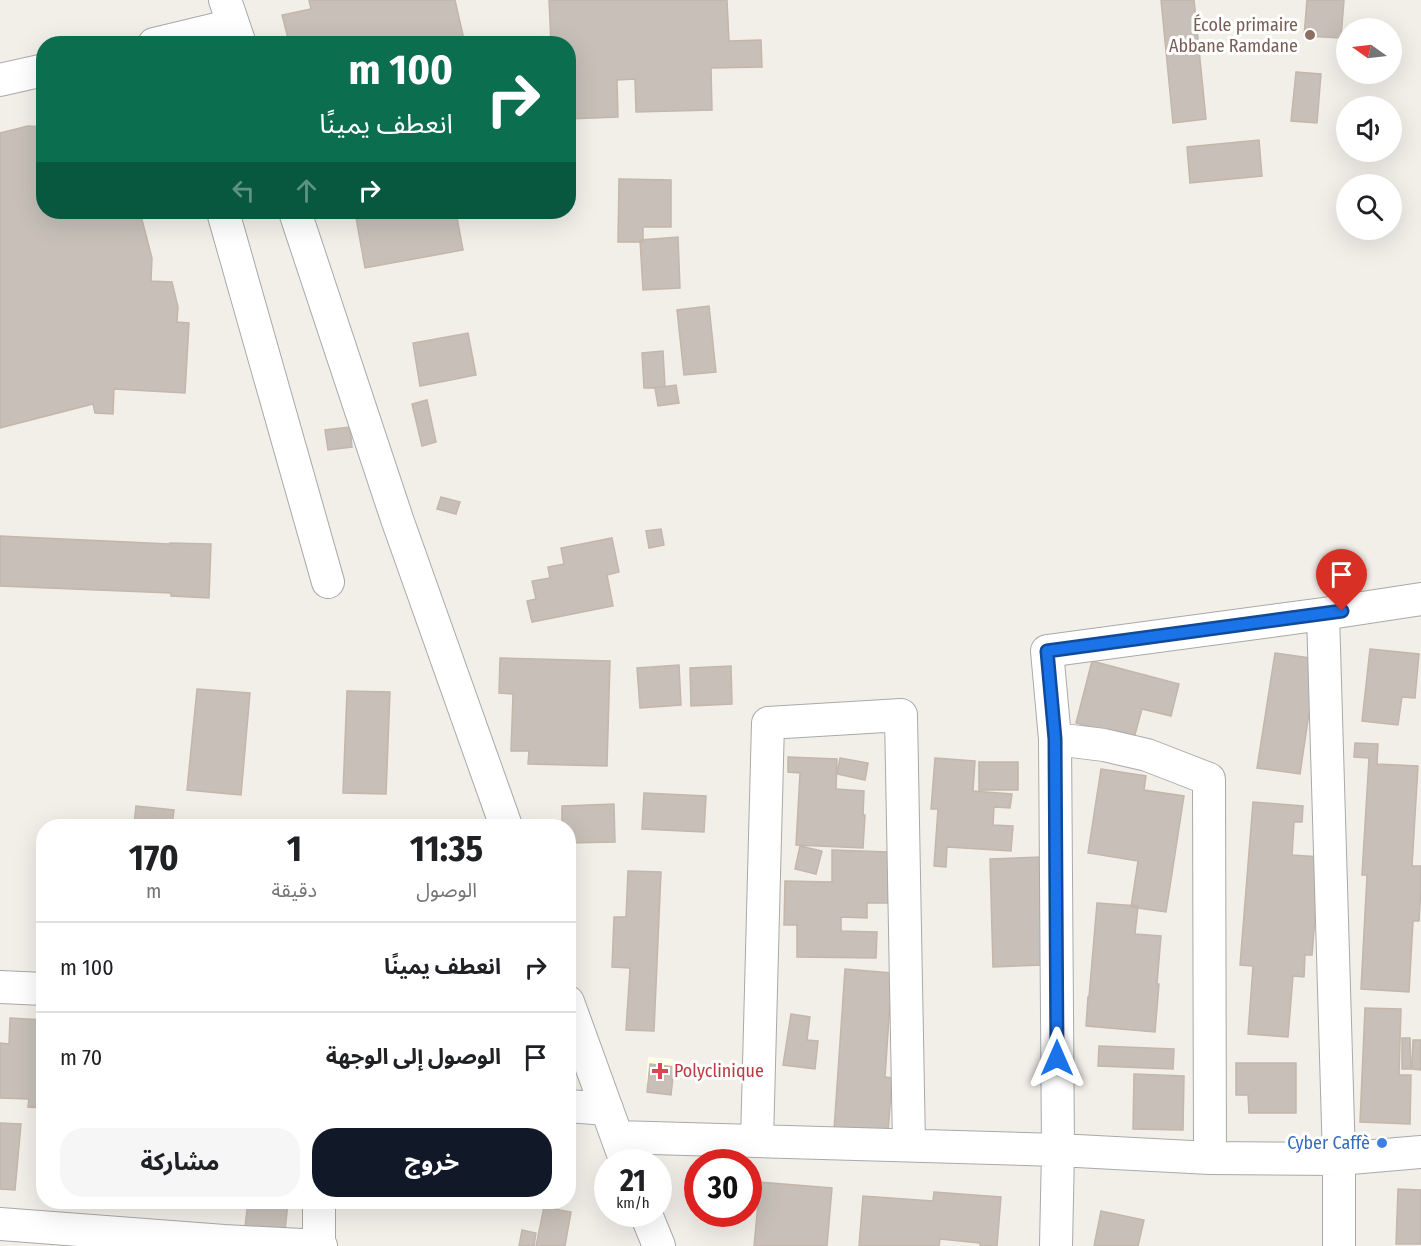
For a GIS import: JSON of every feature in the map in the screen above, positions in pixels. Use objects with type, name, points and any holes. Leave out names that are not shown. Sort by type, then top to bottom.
[{"type":"street","points":[[189,36],[233,23]]},
{"type":"street","points":[[0,81],[36,72]]},
{"type":"street","points":[[225,219],[328,582]]},
{"type":"street","points":[[297,219],[401,530],[504,819]]},
{"type":"street","points":[[1056,1246],[1058,1150],[1055,739],[1047,651],[1323,615],[1421,599]]},
{"type":"street","points":[[1323,615],[1339,1159],[1339,1246]]},
{"type":"street","points":[[757,1141],[768,723],[901,714],[909,1145]]},
{"type":"street","points":[[1055,739],[1104,745],[1147,755],[1209,779],[1210,1158]]},
{"type":"street","points":[[0,987],[36,989]]},
{"type":"street","points":[[576,1024],[616,1136]]},
{"type":"street","points":[[576,1111],[616,1136],[1058,1150],[1210,1158],[1339,1159],[1421,1152]]},
{"type":"street","points":[[0,1224],[320,1246],[319,1209]]},
{"type":"street","points":[[651,1227],[659,1246]]},
{"type":"shaded area","name":"Polyclinique","points":[[648,1057],[673,1059],[671,1085],[646,1083]]},
{"type":"building","points":[[309,0],[455,0],[463,36],[287,36],[282,15],[311,9]]},
{"type":"building","points":[[549,0],[727,0],[729,41],[761,40],[762,67],[711,68],[712,110],[636,112],[635,79],[617,80],[618,117],[576,119],[576,36],[551,36]]},
{"type":"building","points":[[1161,0],[1194,0],[1206,119],[1173,123]]},
{"type":"building","points":[[1307,0],[1344,0],[1343,18],[1336,18],[1336,38],[1304,36]]},
{"type":"building","points":[[1296,72],[1321,74],[1317,123],[1291,121]]},
{"type":"building","points":[[28,126],[36,126],[36,219],[142,219],[152,258],[151,281],[172,282],[178,307],[177,322],[189,323],[185,393],[114,389],[113,414],[95,413],[93,404],[0,428],[0,133]]},
{"type":"building","points":[[1259,140],[1262,176],[1190,183],[1187,147]]},
{"type":"building","points":[[619,179],[671,180],[671,227],[643,227],[643,242],[618,242]]},
{"type":"building","points":[[356,219],[457,219],[463,250],[365,268]]},
{"type":"building","points":[[678,237],[680,288],[643,290],[640,240]]},
{"type":"building","points":[[709,306],[716,372],[684,375],[677,310]]},
{"type":"building","points":[[468,333],[476,375],[420,386],[413,343]]},
{"type":"building","points":[[663,351],[665,387],[644,388],[642,353]]},
{"type":"building","points":[[676,385],[679,403],[658,406],[655,388]]},
{"type":"building","points":[[427,400],[436,442],[422,446],[412,404]]},
{"type":"building","points":[[350,427],[352,447],[328,450],[325,430]]},
{"type":"building","points":[[441,497],[460,502],[456,514],[437,509]]},
{"type":"building","points":[[661,529],[664,545],[649,548],[646,531]]},
{"type":"building","points":[[0,536],[211,544],[209,598],[171,596],[171,593],[0,586]]},
{"type":"building","points":[[612,538],[619,572],[607,575],[613,606],[532,622],[527,601],[536,599],[532,581],[550,578],[548,567],[564,564],[561,548]]},
{"type":"building","points":[[1370,649],[1419,654],[1415,698],[1402,697],[1398,725],[1362,721]]},
{"type":"building","points":[[1275,653],[1317,659],[1300,774],[1257,768]]},
{"type":"building","points":[[500,658],[610,661],[607,766],[528,764],[529,751],[511,751],[513,694],[499,693]]},
{"type":"building","points":[[1092,661],[1179,684],[1171,716],[1142,709],[1134,738],[1076,723]]},
{"type":"building","points":[[679,665],[681,705],[640,708],[637,668]]},
{"type":"building","points":[[731,666],[732,704],[691,706],[690,668]]},
{"type":"building","points":[[197,689],[250,693],[241,795],[187,790]]},
{"type":"building","points":[[347,691],[390,692],[386,794],[343,793]]},
{"type":"building","points":[[1355,743],[1378,744],[1377,764],[1418,766],[1412,866],[1421,866],[1421,888],[1419,921],[1413,921],[1409,992],[1361,989],[1367,875],[1362,875],[1369,758],[1354,757]]},
{"type":"building","points":[[788,757],[837,759],[836,789],[864,791],[863,848],[796,845],[800,773],[788,772]]},
{"type":"building","points":[[840,758],[868,763],[865,780],[837,774]]},
{"type":"building","points":[[935,758],[975,761],[973,791],[1012,794],[1010,808],[994,807],[993,825],[1013,826],[1011,851],[947,847],[946,867],[934,866],[938,809],[931,809]]},
{"type":"building","points":[[979,762],[1018,762],[1018,790],[979,790]]},
{"type":"building","points":[[1101,769],[1146,776],[1144,790],[1184,796],[1166,912],[1131,907],[1138,861],[1088,853]]},
{"type":"building","points":[[644,793],[706,796],[704,832],[642,829]]},
{"type":"building","points":[[1253,802],[1303,806],[1302,822],[1294,822],[1292,855],[1320,857],[1312,955],[1305,955],[1304,977],[1293,976],[1288,1037],[1248,1034],[1253,966],[1240,965]]},
{"type":"building","points":[[614,804],[615,842],[576,843],[576,819],[562,819],[562,806]]},
{"type":"building","points":[[136,806],[174,810],[173,819],[135,819]]},
{"type":"building","points":[[800,846],[822,851],[816,874],[795,869]]},
{"type":"building","points":[[832,850],[889,852],[888,903],[867,903],[867,918],[841,917],[841,931],[877,932],[876,958],[797,957],[797,925],[784,925],[785,881],[832,882]]},
{"type":"building","points":[[1040,857],[1043,965],[993,967],[990,859]]},
{"type":"building","points":[[628,871],[661,872],[654,1031],[626,1030],[630,968],[612,967],[614,917],[626,917]]},
{"type":"building","points":[[1097,903],[1138,906],[1135,934],[1161,936],[1155,1032],[1086,1026]]},
{"type":"building","points":[[845,969],[892,973],[885,1077],[892,1078],[888,1133],[834,1130]]},
{"type":"building","points":[[1365,1008],[1401,1009],[1399,1075],[1411,1075],[1410,1124],[1360,1122]]},
{"type":"building","points":[[791,1014],[810,1017],[807,1040],[818,1041],[815,1069],[783,1065]]},
{"type":"building","points":[[10,1018],[36,1020],[36,1108],[28,1107],[29,1099],[0,1098],[0,1043],[9,1044]]},
{"type":"building","points":[[1402,1038],[1410,1038],[1411,1069],[1402,1069]]},
{"type":"building","points":[[1413,1040],[1421,1040],[1421,1070],[1412,1069]]},
{"type":"building","points":[[1099,1046],[1174,1049],[1173,1069],[1098,1066]]},
{"type":"building","points":[[1236,1063],[1296,1063],[1296,1113],[1249,1113],[1248,1095],[1236,1095]]},
{"type":"building","name":"Polyclinique","points":[[650,1064],[674,1067],[671,1095],[647,1092]]},
{"type":"building","points":[[1134,1074],[1184,1076],[1183,1130],[1133,1129]]},
{"type":"building","points":[[0,1123],[21,1124],[15,1190],[0,1189]]},
{"type":"building","points":[[762,1182],[832,1188],[827,1246],[754,1246],[756,1227],[762,1227]]},
{"type":"building","points":[[1398,1189],[1421,1190],[1421,1244],[1396,1244]]},
{"type":"building","points":[[934,1192],[1001,1197],[997,1246],[980,1246],[980,1243],[940,1239],[939,1246],[859,1246],[863,1196],[933,1201]]},
{"type":"building","points":[[247,1209],[287,1209],[285,1231],[245,1227]]},
{"type":"building","points":[[544,1209],[571,1212],[565,1246],[536,1246]]},
{"type":"building","points":[[1101,1211],[1144,1220],[1138,1246],[1094,1246]]},
{"type":"building","points":[[522,1230],[536,1233],[534,1246],[519,1246]]},
{"type":"place","name":"École primaire Abbane Ramdane","points":[[1310,35]]},
{"type":"place","name":"Polyclinique","points":[[660,1071]]},
{"type":"place","name":"Cyber Caffè","points":[[1382,1143]]},
{"type":"route","points":[[1057,1058],[1055,739],[1047,651],[1342,611]]}]
